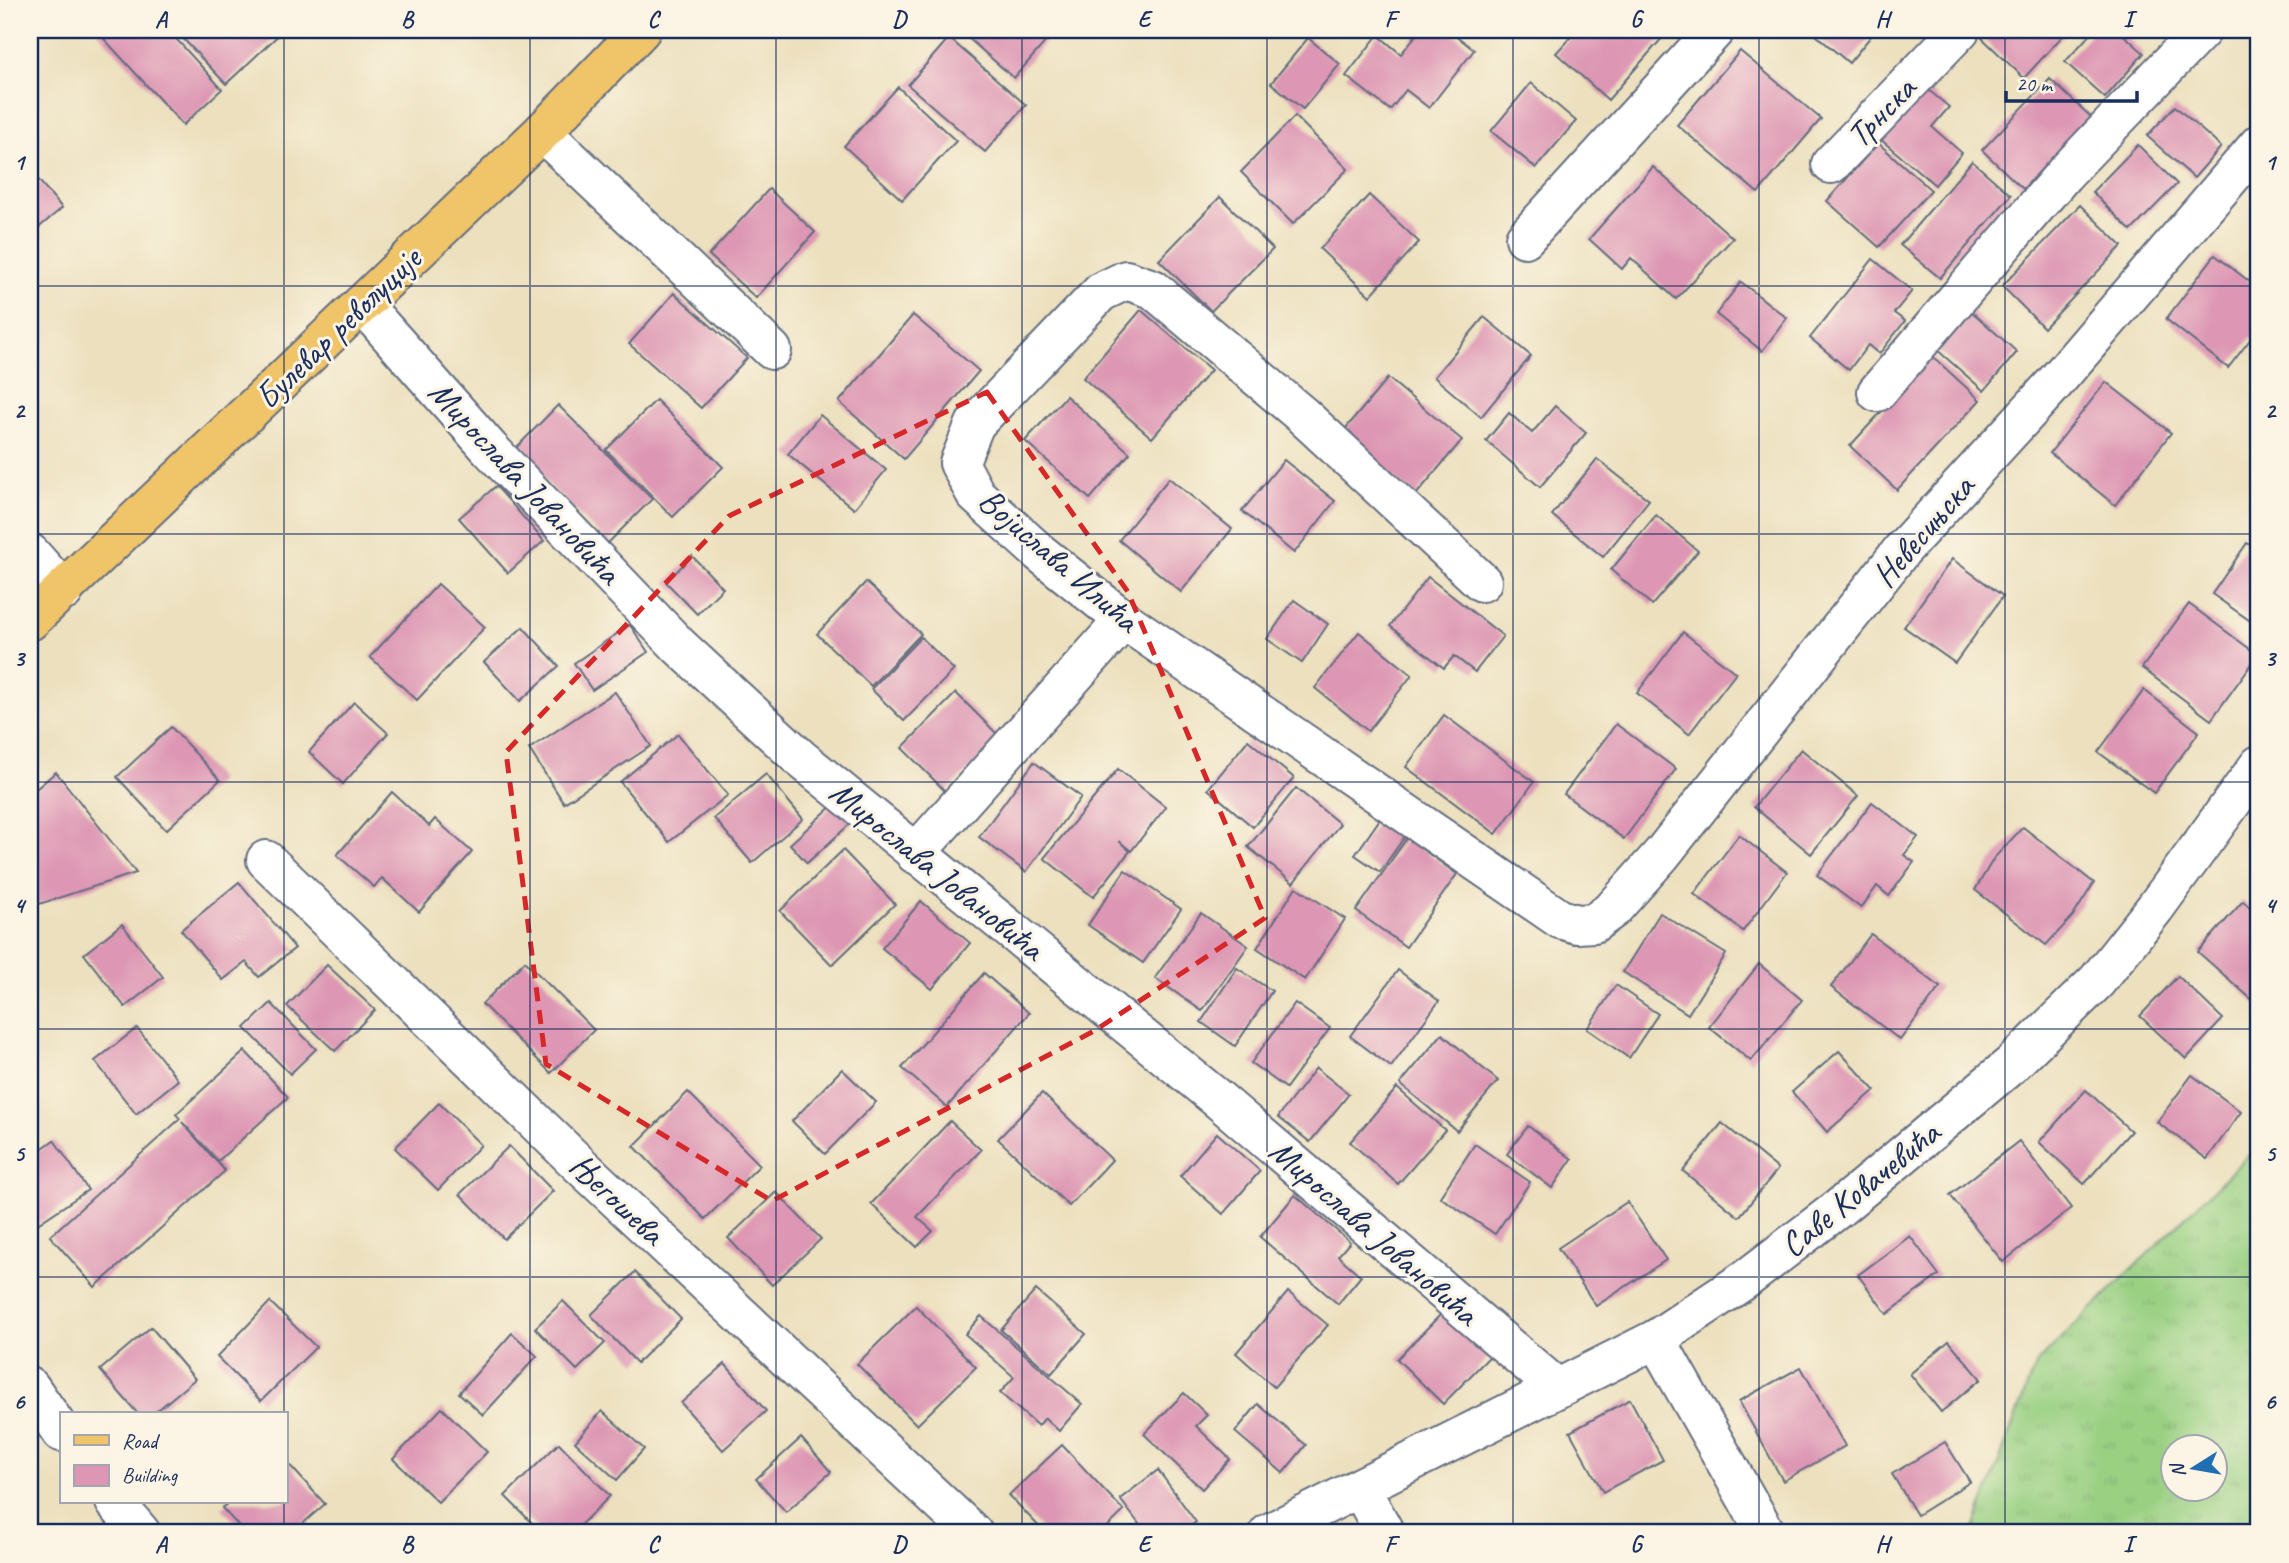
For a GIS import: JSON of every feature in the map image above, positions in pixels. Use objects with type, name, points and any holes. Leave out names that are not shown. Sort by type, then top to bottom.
[{"type":"main road","name":"Булевар револуције","points":[[30,621],[542,132],[637,31]]},
{"type":"street","points":[[1525,238],[1715,30]]},
{"type":"street","name":"Трнска","points":[[1831,164],[1959,30]]},
{"type":"street","points":[[1877,391],[2064,174],[2202,30]]},
{"type":"street","points":[[542,132],[772,350]]},
{"type":"street","name":"Невесињска","points":[[1594,923],[1613,909],[1662,855],[1902,551],[2052,386],[2259,144]]},
{"type":"street","name":"Војислава Илића","points":[[1482,582],[1302,415],[1153,289],[1126,280],[1101,292],[975,424],[959,463],[976,495],[1040,553],[1124,620],[1560,919],[1577,925],[1594,923]]},
{"type":"street","name":"Мирослава Јовановића","points":[[362,304],[490,449],[679,646],[800,758],[1219,1100],[1557,1388]]},
{"type":"street","points":[[30,553],[64,591]]},
{"type":"street","points":[[915,854],[1124,620]]},
{"type":"street","name":"Саве Ковачевића","points":[[1269,1533],[1656,1339],[1746,1279],[1829,1216],[2011,1065],[2097,981],[2155,908],[2259,765]]},
{"type":"street","name":"Његошева","points":[[266,860],[580,1165],[973,1533]]},
{"type":"street","points":[[1656,1339],[1766,1533]]},
{"type":"street","points":[[30,1387],[60,1431]]},
{"type":"street","points":[[1360,1488],[1385,1533]]},
{"type":"street","points":[[117,1504],[141,1533]]},
{"type":"highlighted area","points":[[987,392],[1128,592],[1265,918],[1094,1031],[772,1201],[546,1064],[506,752],[729,516]]},
{"type":"green space","points":[[2259,1145],[2259,1533],[1972,1533],[2036,1363]]},
{"type":"building","points":[[96,30],[168,30],[222,89],[183,125]]},
{"type":"building","points":[[175,30],[284,30],[226,84]]},
{"type":"building","points":[[959,30],[1052,30],[1054,32],[1014,78]]},
{"type":"building","points":[[1420,30],[1449,30],[1474,50],[1429,108],[1406,90],[1390,110],[1346,76],[1378,35],[1401,54]]},
{"type":"building","points":[[1577,30],[1655,30],[1663,37],[1608,100],[1556,53]]},
{"type":"building","points":[[1810,30],[1876,30],[1849,63]]},
{"type":"building","points":[[1990,30],[2068,30],[2024,78],[1982,38]]},
{"type":"building","points":[[2094,30],[2118,30],[2144,53],[2105,98],[2065,62]]},
{"type":"building","points":[[949,38],[1026,105],[985,152],[908,85]]},
{"type":"building","points":[[1308,38],[1340,64],[1303,109],[1271,83]]},
{"type":"building","points":[[1740,51],[1821,119],[1758,193],[1677,125]]},
{"type":"building","points":[[2050,79],[2091,117],[2023,189],[1982,150]]},
{"type":"building","points":[[1531,83],[1576,121],[1536,168],[1491,131]]},
{"type":"building","points":[[898,87],[956,141],[902,200],[844,146]]},
{"type":"building","points":[[1925,87],[1949,107],[1932,127],[1962,153],[1935,185],[1880,139]]},
{"type":"building","points":[[2175,106],[2221,147],[2194,178],[2147,136]]},
{"type":"building","points":[[1295,116],[1348,169],[1293,224],[1241,172]]},
{"type":"building","points":[[1878,143],[1931,190],[1879,247],[1827,201]]},
{"type":"building","points":[[2138,145],[2177,184],[2131,231],[2092,192]]},
{"type":"building","points":[[1972,161],[2011,195],[1940,278],[1900,245]]},
{"type":"building","points":[[1653,167],[1733,238],[1676,299],[1631,258],[1622,269],[1589,239]]},
{"type":"building","points":[[30,170],[62,208],[30,235]]},
{"type":"building","points":[[769,189],[815,232],[756,298],[709,255]]},
{"type":"building","points":[[1369,195],[1419,242],[1370,296],[1320,249]]},
{"type":"building","points":[[1220,197],[1273,249],[1211,311],[1159,260]]},
{"type":"building","points":[[2080,205],[2122,246],[2044,328],[2002,286]]},
{"type":"building","points":[[2215,255],[2259,289],[2259,328],[2228,368],[2166,319]]},
{"type":"building","points":[[1873,259],[1912,291],[1894,313],[1905,321],[1879,354],[1868,345],[1849,370],[1810,338]]},
{"type":"building","points":[[1741,282],[1787,318],[1762,351],[1716,314]]},
{"type":"building","points":[[674,293],[747,358],[701,408],[629,344]]},
{"type":"building","points":[[1141,310],[1211,370],[1152,438],[1083,378]]},
{"type":"building","points":[[1970,310],[2017,352],[1984,391],[1936,349]]},
{"type":"building","points":[[913,315],[979,371],[904,459],[839,402]]},
{"type":"building","points":[[1484,317],[1531,356],[1481,417],[1434,377]]},
{"type":"building","points":[[1932,356],[1980,400],[1897,490],[1850,446]]},
{"type":"building","points":[[1388,378],[1462,440],[1415,496],[1341,434]]},
{"type":"building","points":[[2106,382],[2171,433],[2115,505],[2050,453]]},
{"type":"building","points":[[1066,396],[1130,453],[1090,499],[1025,441]]},
{"type":"building","points":[[656,400],[723,467],[673,517],[606,450]]},
{"type":"building","points":[[558,405],[652,499],[608,543],[514,450]]},
{"type":"building","points":[[1555,406],[1586,433],[1540,487],[1486,441],[1509,413],[1532,433]]},
{"type":"building","points":[[820,415],[886,470],[854,509],[788,454]]},
{"type":"building","points":[[1597,459],[1649,500],[1603,557],[1552,515]]},
{"type":"building","points":[[1284,460],[1335,501],[1294,553],[1242,511]]},
{"type":"building","points":[[1169,478],[1232,529],[1181,592],[1119,540]]},
{"type":"building","points":[[496,486],[544,541],[508,573],[459,518]]},
{"type":"building","points":[[1656,515],[1698,551],[1652,605],[1611,570]]},
{"type":"building","points":[[2247,543],[2259,551],[2259,627],[2212,594]]},
{"type":"building","points":[[692,556],[723,588],[697,614],[666,582]]},
{"type":"building","points":[[1952,559],[2003,596],[1955,663],[1904,627]]},
{"type":"building","points":[[1428,577],[1503,636],[1475,672],[1454,656],[1444,668],[1390,626]]},
{"type":"building","points":[[866,582],[921,634],[871,686],[817,634]]},
{"type":"building","points":[[438,584],[485,627],[417,700],[370,657]]},
{"type":"building","points":[[1294,600],[1328,624],[1302,663],[1267,639]]},
{"type":"building","points":[[2189,604],[2258,655],[2211,720],[2142,668]]},
{"type":"building","points":[[630,625],[648,652],[592,690],[574,663]]},
{"type":"building","points":[[523,627],[559,666],[520,701],[484,662]]},
{"type":"building","points":[[1359,632],[1412,675],[1368,731],[1315,688]]},
{"type":"building","points":[[1683,632],[1736,673],[1689,734],[1637,693]]},
{"type":"building","points":[[921,637],[954,670],[904,721],[871,689]]},
{"type":"building","points":[[2144,690],[2199,732],[2154,793],[2098,752]]},
{"type":"building","points":[[615,692],[651,746],[564,803],[529,749]]},
{"type":"building","points":[[956,693],[1001,738],[946,792],[902,748]]},
{"type":"building","points":[[354,702],[388,733],[343,784],[309,752]]},
{"type":"building","points":[[1444,715],[1534,782],[1496,834],[1406,767]]},
{"type":"building","points":[[1616,724],[1676,769],[1624,839],[1564,794]]},
{"type":"building","points":[[171,727],[220,780],[166,830],[117,777]]},
{"type":"building","points":[[678,734],[728,795],[669,842],[620,782]]},
{"type":"building","points":[[1248,740],[1294,778],[1253,827],[1208,789]]},
{"type":"building","points":[[1801,749],[1858,796],[1811,854],[1754,807]]},
{"type":"building","points":[[1034,762],[1081,797],[1026,872],[979,837]]},
{"type":"building","points":[[1118,769],[1166,807],[1131,851],[1119,841],[1130,851],[1093,897],[1044,858]]},
{"type":"building","points":[[56,772],[136,873],[30,907],[30,794]]},
{"type":"building","points":[[766,774],[803,819],[752,863],[714,818]]},
{"type":"building","points":[[1296,788],[1340,824],[1293,883],[1248,847]]},
{"type":"building","points":[[392,792],[429,826],[435,819],[472,852],[419,912],[382,878],[374,887],[337,855]]},
{"type":"building","points":[[1872,802],[1918,837],[1904,855],[1914,862],[1889,896],[1877,886],[1861,908],[1817,875]]},
{"type":"building","points":[[834,804],[851,823],[807,863],[790,844]]},
{"type":"building","points":[[1380,819],[1405,836],[1380,872],[1355,855]]},
{"type":"building","points":[[2023,827],[2094,883],[2073,916],[2046,945],[1975,890],[1994,858]]},
{"type":"building","points":[[1739,835],[1787,872],[1743,931],[1694,894]]},
{"type":"building","points":[[1407,838],[1457,874],[1406,947],[1356,911]]},
{"type":"building","points":[[843,850],[895,904],[832,965],[780,911]]},
{"type":"building","points":[[1125,870],[1181,909],[1143,963],[1088,925]]},
{"type":"building","points":[[239,882],[295,948],[259,977],[246,962],[223,980],[181,930]]},
{"type":"building","points":[[1296,887],[1345,919],[1305,980],[1257,948]]},
{"type":"building","points":[[921,901],[970,943],[932,989],[882,948]]},
{"type":"building","points":[[2243,901],[2259,916],[2258,1005],[2198,952]]},
{"type":"building","points":[[1201,913],[1248,946],[1202,1011],[1155,978]]},
{"type":"building","points":[[1660,913],[1726,954],[1688,1014],[1623,972]]},
{"type":"building","points":[[122,924],[163,977],[125,1007],[84,954]]},
{"type":"building","points":[[1871,934],[1940,987],[1900,1040],[1831,987]]},
{"type":"building","points":[[525,961],[594,1030],[551,1073],[482,1004]]},
{"type":"building","points":[[1759,964],[1802,1000],[1751,1061],[1709,1027]]},
{"type":"building","points":[[327,965],[375,1010],[335,1051],[287,1006]]},
{"type":"building","points":[[1237,968],[1272,991],[1235,1046],[1201,1022]]},
{"type":"building","points":[[1398,970],[1439,1001],[1391,1067],[1350,1036]]},
{"type":"building","points":[[984,973],[1029,1013],[947,1107],[902,1068]]},
{"type":"building","points":[[2178,976],[2223,1019],[2186,1059],[2140,1016]]},
{"type":"building","points":[[1616,985],[1658,1014],[1629,1058],[1587,1029]]},
{"type":"building","points":[[271,1003],[316,1049],[290,1074],[245,1028]]},
{"type":"building","points":[[1295,1003],[1330,1028],[1286,1088],[1251,1063]]},
{"type":"building","points":[[137,1028],[178,1080],[136,1114],[95,1061]]},
{"type":"building","points":[[1442,1034],[1498,1081],[1457,1131],[1400,1084]]},
{"type":"building","points":[[245,1051],[288,1097],[218,1161],[182,1122],[225,1171],[95,1287],[50,1236],[180,1119],[176,1114]]},
{"type":"building","points":[[1839,1051],[1875,1090],[1827,1132],[1792,1092]]},
{"type":"building","points":[[1316,1068],[1349,1094],[1310,1142],[1278,1117]]},
{"type":"building","points":[[842,1069],[876,1102],[825,1154],[792,1121]]},
{"type":"building","points":[[2192,1075],[2241,1112],[2207,1159],[2157,1122]]},
{"type":"building","points":[[1397,1088],[1445,1130],[1398,1184],[1350,1142]]},
{"type":"building","points":[[2086,1090],[2131,1131],[2084,1184],[2039,1142]]},
{"type":"building","points":[[688,1092],[760,1165],[705,1219],[634,1146]]},
{"type":"building","points":[[1042,1093],[1112,1160],[1069,1206],[998,1139]]},
{"type":"building","points":[[439,1103],[481,1145],[438,1190],[395,1148]]},
{"type":"building","points":[[950,1121],[981,1150],[917,1217],[933,1231],[917,1247],[871,1204]]},
{"type":"building","points":[[1722,1123],[1778,1169],[1739,1217],[1683,1171]]},
{"type":"building","points":[[1528,1126],[1572,1159],[1552,1188],[1507,1154]]},
{"type":"building","points":[[1217,1133],[1260,1171],[1223,1214],[1180,1176]]},
{"type":"building","points":[[54,1140],[88,1190],[30,1229],[30,1157]]},
{"type":"building","points":[[2019,1141],[2071,1208],[2003,1262],[1950,1195]]},
{"type":"building","points":[[1475,1144],[1530,1182],[1495,1234],[1440,1197]]},
{"type":"building","points":[[509,1146],[553,1191],[504,1239],[460,1194]]},
{"type":"building","points":[[776,1192],[821,1239],[772,1285],[728,1238]]},
{"type":"building","points":[[1295,1195],[1350,1242],[1338,1256],[1361,1276],[1338,1304],[1260,1237]]},
{"type":"building","points":[[1627,1202],[1666,1260],[1596,1306],[1558,1248]]},
{"type":"building","points":[[1910,1236],[1939,1275],[1887,1314],[1858,1275]]},
{"type":"building","points":[[635,1272],[681,1319],[637,1363],[591,1315]]},
{"type":"building","points":[[1036,1290],[1086,1334],[1051,1374],[1001,1330]]},
{"type":"building","points":[[1288,1292],[1328,1325],[1274,1387],[1236,1353]]},
{"type":"building","points":[[563,1301],[605,1343],[577,1370],[535,1328]]},
{"type":"building","points":[[270,1302],[316,1347],[261,1401],[217,1357]]},
{"type":"building","points":[[916,1306],[976,1367],[917,1425],[857,1364]]},
{"type":"building","points":[[1444,1311],[1490,1356],[1443,1404],[1397,1359]]},
{"type":"building","points":[[981,1316],[1082,1404],[1059,1431],[1045,1418],[1038,1426],[1000,1393],[1014,1377],[965,1334]]},
{"type":"building","points":[[151,1327],[195,1379],[155,1412],[136,1412],[100,1370]]},
{"type":"building","points":[[512,1333],[537,1356],[483,1415],[459,1393]]},
{"type":"building","points":[[1949,1341],[1981,1379],[1941,1412],[1910,1374]]},
{"type":"building","points":[[725,1364],[766,1411],[723,1450],[681,1403]]},
{"type":"building","points":[[1801,1367],[1845,1446],[1783,1481],[1739,1401]]},
{"type":"building","points":[[1184,1393],[1207,1415],[1196,1426],[1230,1459],[1202,1489],[1144,1434]]},
{"type":"building","points":[[1630,1399],[1663,1460],[1603,1492],[1570,1432]]},
{"type":"building","points":[[1258,1404],[1306,1445],[1283,1473],[1235,1432]]},
{"type":"building","points":[[442,1408],[487,1452],[438,1502],[393,1459]]},
{"type":"building","points":[[602,1411],[644,1449],[617,1480],[575,1442]]},
{"type":"building","points":[[801,1438],[831,1472],[786,1512],[756,1479]]},
{"type":"building","points":[[1945,1442],[1970,1482],[1917,1515],[1892,1474]]},
{"type":"building","points":[[559,1443],[610,1496],[572,1533],[542,1533],[505,1496]]},
{"type":"building","points":[[1062,1445],[1124,1511],[1101,1533],[1045,1533],[1009,1495]]},
{"type":"building","points":[[287,1462],[325,1504],[292,1533],[245,1533],[222,1508],[227,1504],[287,1504]]},
{"type":"building","points":[[1158,1470],[1196,1522],[1181,1533],[1146,1533],[1120,1499]]}]
